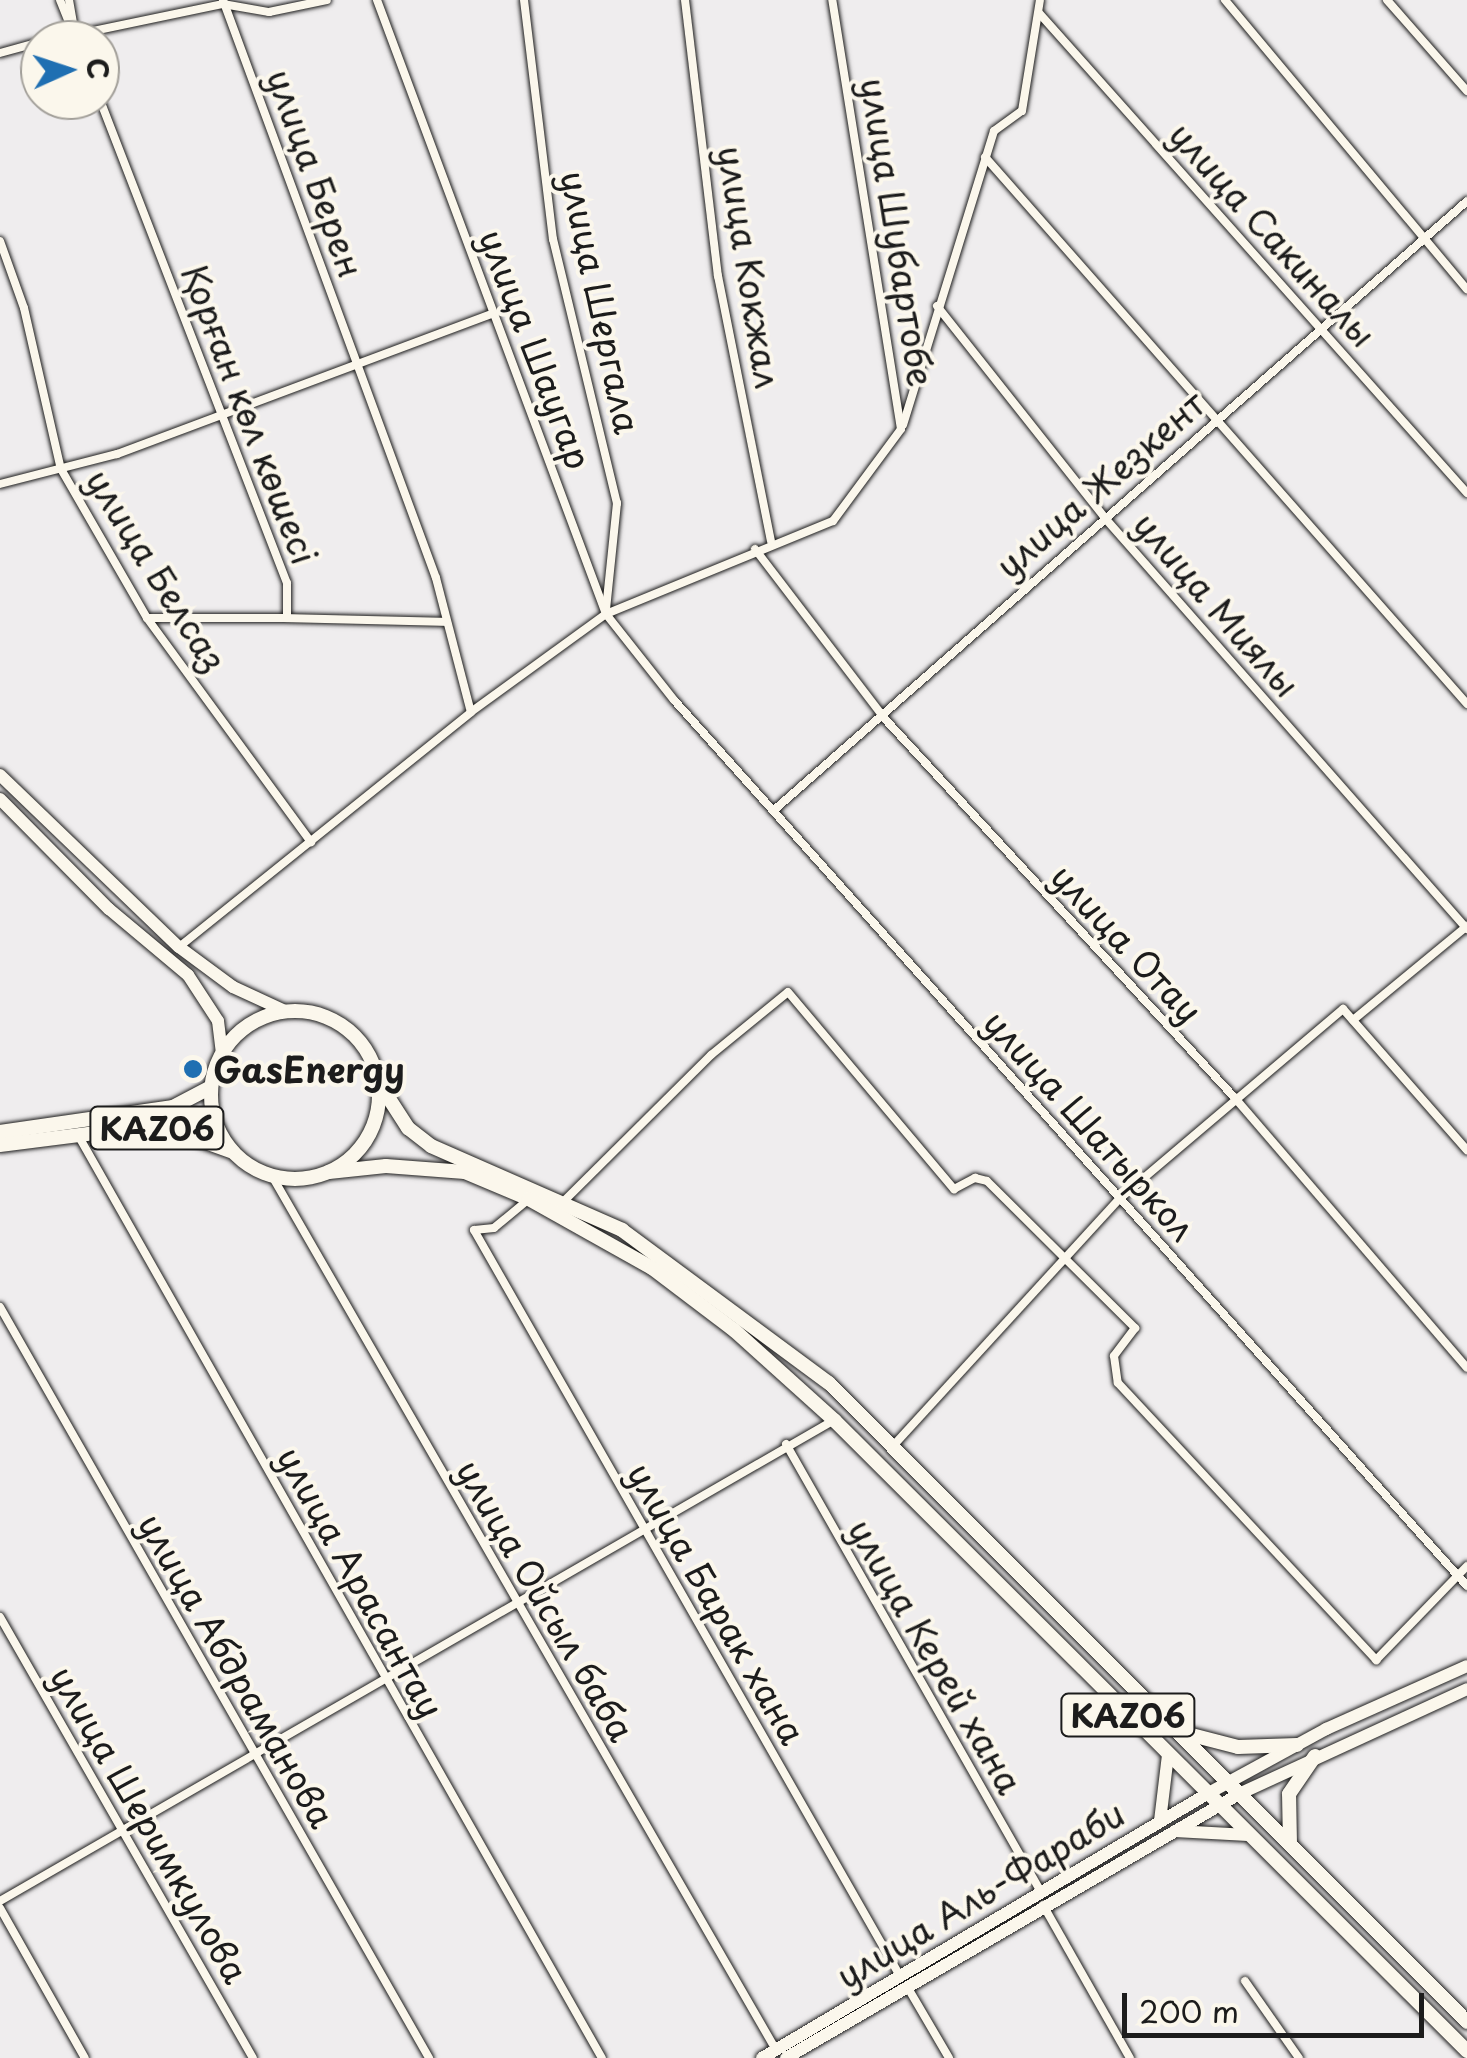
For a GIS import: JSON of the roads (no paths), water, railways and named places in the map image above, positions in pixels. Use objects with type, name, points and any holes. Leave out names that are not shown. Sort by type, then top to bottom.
[{"type":"highway","name":"KАZ06","points":[[233,1152],[220,1132],[212,1086],[222,1052],[250,1025],[285,1010],[324,1016],[357,1036],[379,1083],[408,1128],[431,1146],[564,1200],[701,1282],[830,1383],[1467,2022]]},
{"type":"highway","points":[[329,1172],[369,1136],[379,1083]]},
{"type":"highway","name":"KАZ06","points":[[0,1132],[173,1108],[212,1086]]},
{"type":"highway","name":"KАZ06","points":[[0,1146],[76,1131],[169,1129],[233,1152],[272,1176],[300,1179],[329,1172],[445,1168],[530,1199],[652,1268],[834,1420],[1467,2051]]},
{"type":"highway","points":[[1175,1730],[1238,1747],[1297,1745]]},
{"type":"highway","points":[[1290,1845],[1290,1794],[1315,1756]]},
{"type":"main road","points":[[0,775],[180,947],[233,987],[285,1010]]},
{"type":"main road","points":[[0,800],[109,909],[188,975],[218,1021],[222,1052]]},
{"type":"main road","points":[[1234,1789],[1297,1745],[1467,1666]]},
{"type":"main road","points":[[1234,1789],[1467,1689]]},
{"type":"main road","points":[[1168,1755],[1166,1827],[1248,1835]]},
{"type":"main road","name":"улица Аль-Фараби","points":[[1166,1827],[1207,1794],[1234,1789]]},
{"type":"main road","name":"улица Аль-Фараби","points":[[762,2058],[781,2054],[1166,1827],[1219,1805],[1234,1789]]},
{"type":"street","points":[[120,26],[223,2],[269,12],[328,0]]},
{"type":"street","name":"улица Шаугар","points":[[377,0],[606,614],[674,700]]},
{"type":"street","name":"улица Шергала","points":[[524,0],[553,239],[617,502],[616,568],[606,614]]},
{"type":"street","name":"улица Кокжал","points":[[685,0],[718,276],[771,541]]},
{"type":"street","name":"улица Шубартобе","points":[[180,947],[471,712],[606,614],[771,541],[833,522],[901,430],[832,0]]},
{"type":"street","points":[[901,430],[994,131],[1022,110],[1040,0]]},
{"type":"street","points":[[1224,0],[1467,289]]},
{"type":"street","points":[[1387,0],[1467,91]]},
{"type":"street","name":"улица Берен","points":[[223,2],[448,622],[471,712]]},
{"type":"street","name":"улица Сакиналы","points":[[1039,12],[1467,493]]},
{"type":"street","name":"Қорған көл көшесі","points":[[108,120],[287,583],[288,618],[147,618]]},
{"type":"street","points":[[986,157],[1467,704]]},
{"type":"street","name":"улица Жезкент","points":[[772,810],[1467,202]]},
{"type":"street","name":"улица Белсаз","points":[[0,241],[24,308],[61,469],[147,618],[312,842]]},
{"type":"street","name":"улица Миялы","points":[[937,306],[1104,517],[1466,928]]},
{"type":"street","points":[[0,484],[61,469],[222,416],[492,314]]},
{"type":"street","name":"улица Отау","points":[[755,549],[879,713],[1234,1097],[1467,1368]]},
{"type":"street","points":[[288,618],[448,622]]},
{"type":"street","name":"улица Шатыркол","points":[[674,700],[1467,1586]]},
{"type":"street","points":[[1354,1020],[1466,928]]},
{"type":"street","points":[[564,1200],[711,1055],[788,992],[954,1189],[982,1177],[1135,1328],[1114,1356],[1118,1383],[1376,1660],[1467,1566]]},
{"type":"street","points":[[892,1447],[1068,1262],[1068,1254],[1119,1199],[1234,1097],[1344,1009],[1467,1150]]},
{"type":"street","name":"улица Арасантау","points":[[76,1131],[383,1679],[602,2058]]},
{"type":"street","name":"улица Ойсыл баба","points":[[272,1176],[781,2054]]},
{"type":"street","name":"улица Барак хана","points":[[530,1199],[494,1228],[474,1230],[949,2058]]},
{"type":"street","name":"улица Абдраманова","points":[[0,1307],[252,1755],[430,2058]]},
{"type":"street","points":[[85,2058],[0,1905],[786,1444],[834,1420]]},
{"type":"street","name":"улица Керей хана","points":[[786,1444],[1130,2058]]},
{"type":"street","name":"улица Шеримкулова","points":[[0,1617],[253,2058]]},
{"type":"street","points":[[1244,1981],[1299,2058]]},
{"type":"place","name":"GasEnergy","points":[[193,1069]]}]
